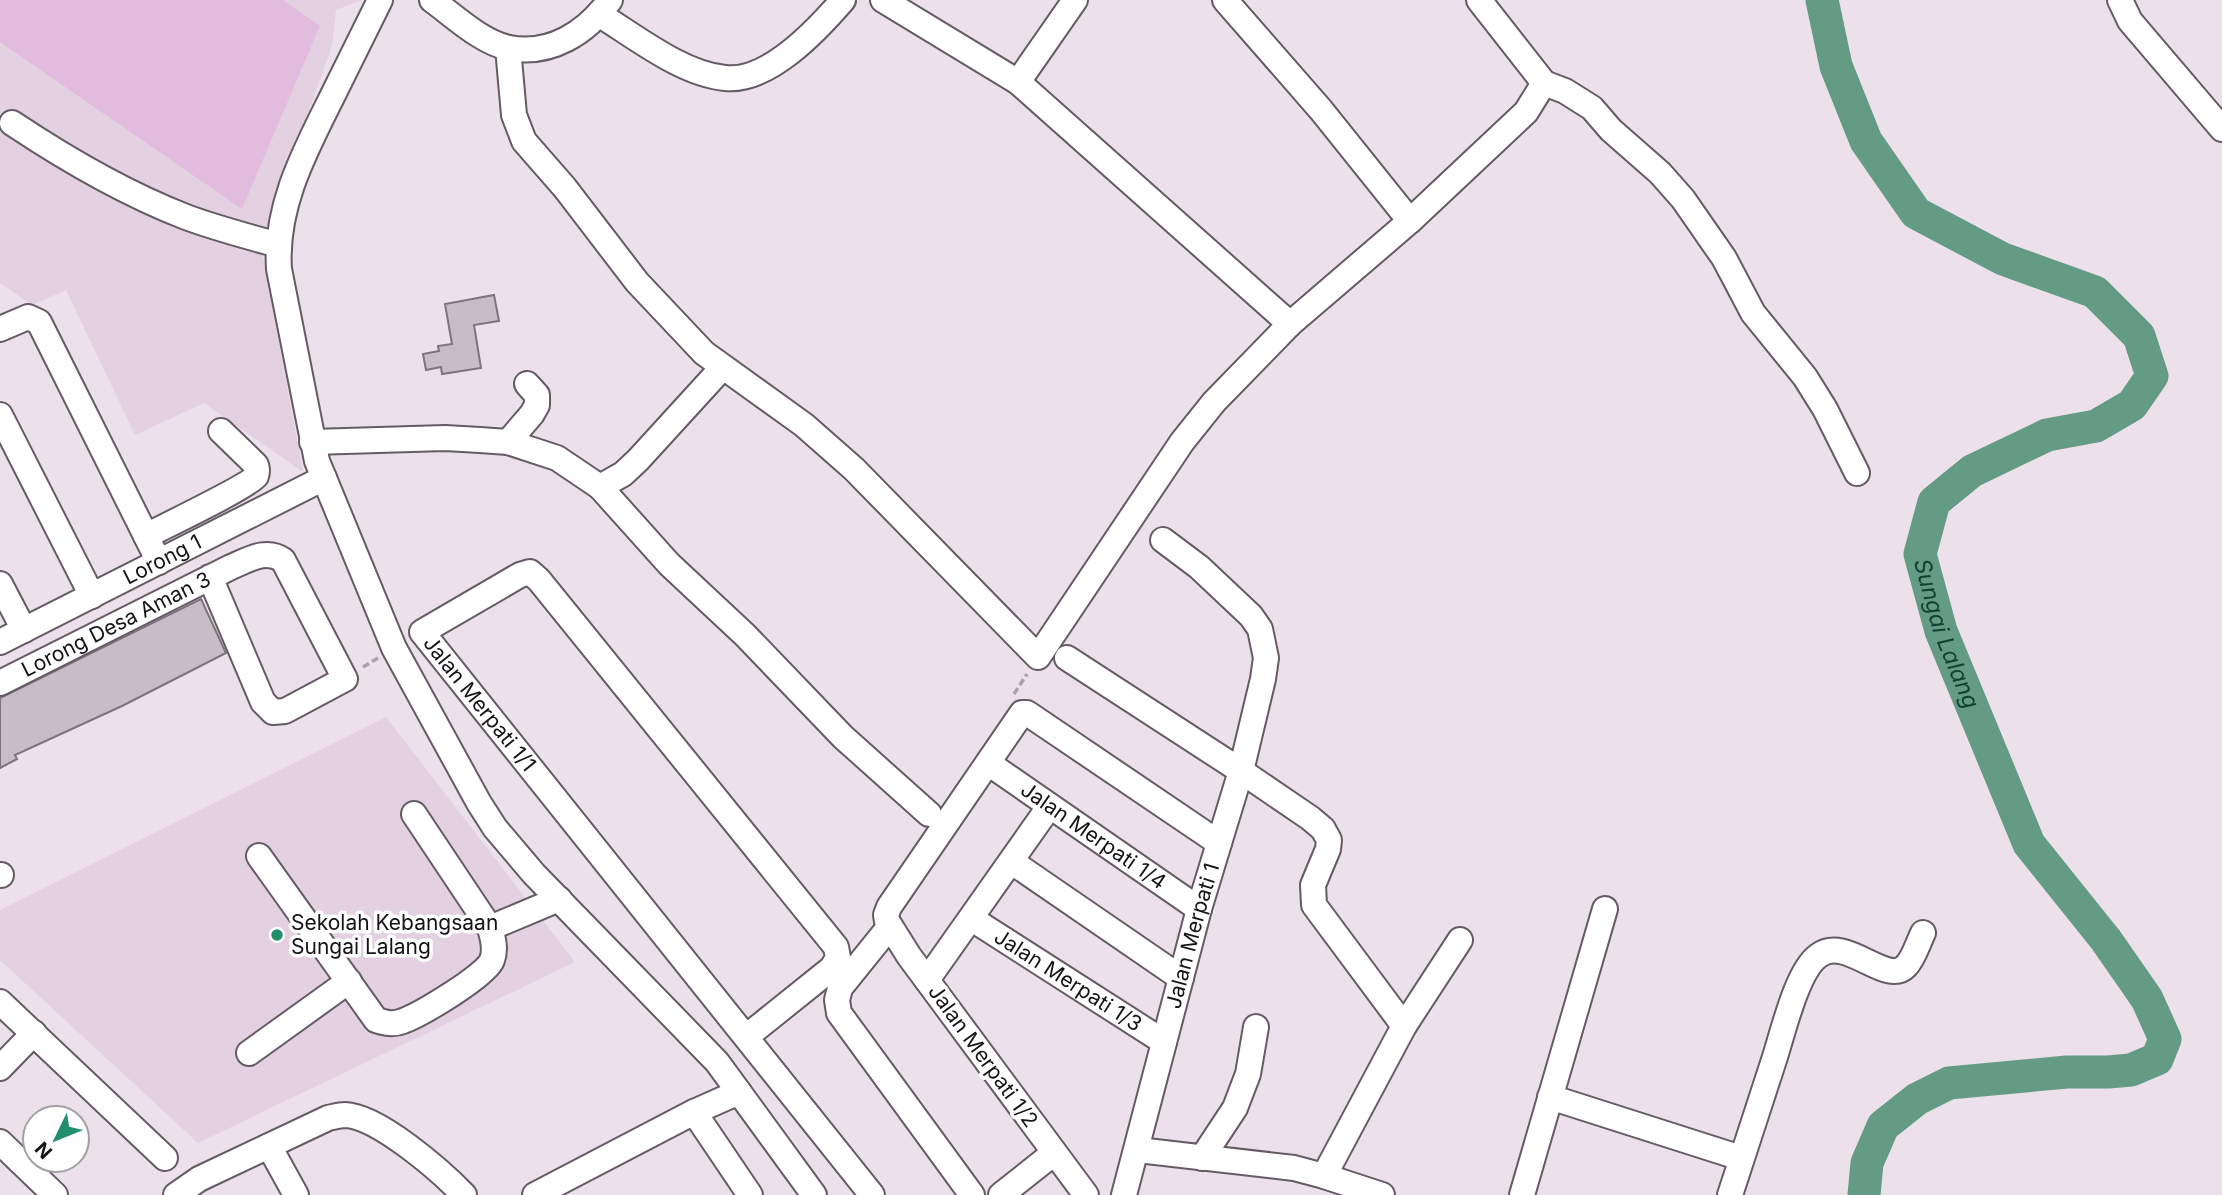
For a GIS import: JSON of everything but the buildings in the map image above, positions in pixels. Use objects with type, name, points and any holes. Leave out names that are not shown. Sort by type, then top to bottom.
[{"type":"street","points":[[432,0],[489,40],[508,48],[544,48],[559,44],[576,35],[605,7],[677,62],[713,75],[736,78],[758,71],[788,54],[811,36],[843,0]]},
{"type":"street","points":[[883,0],[1018,82],[1290,324]]},
{"type":"street","points":[[1018,82],[1075,0]]},
{"type":"street","points":[[1225,0],[1321,110],[1410,220]]},
{"type":"street","points":[[1479,0],[1544,83],[1565,91],[1592,108],[1611,130],[1660,173],[1683,200],[1724,258],[1752,313],[1805,376],[1837,430],[1857,473]]},
{"type":"street","points":[[2120,0],[2130,21],[2222,130]]},
{"type":"street","points":[[372,4],[298,169],[281,219],[278,245],[279,269],[312,442],[324,478],[394,648],[495,828],[559,899],[698,1040],[814,1195]]},
{"type":"street","points":[[508,48],[514,115],[524,141],[565,188],[637,282],[704,353],[804,425],[854,469],[1038,657],[1182,442],[1214,402],[1290,324],[1410,220],[1525,112],[1544,83]]},
{"type":"street","points":[[12,123],[50,148],[130,192],[186,217],[278,245]]},
{"type":"street","points":[[0,329],[29,317],[39,321],[159,562]]},
{"type":"street","points":[[600,487],[623,474],[638,460],[722,368]]},
{"type":"street","points":[[509,442],[537,405],[537,395],[527,384]]},
{"type":"street","points":[[0,415],[92,596]]},
{"type":"street","points":[[146,536],[255,477],[256,465],[221,431]]},
{"type":"street","points":[[312,442],[444,438],[509,442],[557,458],[600,487],[668,564],[745,635],[843,737],[929,814]]},
{"type":"street","name":"Lorong 1","points":[[0,642],[324,478]]},
{"type":"street","points":[[214,534],[220,572],[263,702],[273,712],[285,711],[345,678]]},
{"type":"street","name":"Jalan Merpati 1","points":[[1124,1195],[1138,1150],[1199,909],[1241,771],[1266,658],[1264,640],[1255,622],[1199,566],[1163,540]]},
{"type":"street","name":"Lorong Desa Aman 3","points":[[0,683],[220,572],[263,555],[275,554],[284,560],[345,678]]},
{"type":"street","name":"Jalan Merpati 1/1","points":[[746,1037],[832,968],[838,958],[836,947],[649,713],[530,572],[520,575],[422,632],[872,1195]]},
{"type":"street","points":[[0,584],[24,630]]},
{"type":"street","points":[[394,648],[422,632]]},
{"type":"street","points":[[1067,657],[1241,771],[1310,818],[1323,830],[1329,840],[1328,849],[1312,885],[1314,905],[1404,1027]]},
{"type":"street","points":[[972,1195],[839,1013],[836,1000],[840,988],[1022,713],[1027,713],[1219,843]]},
{"type":"street","name":"Jalan Merpati 1/4","points":[[988,763],[1199,909]]},
{"type":"street","points":[[927,980],[1049,807]]},
{"type":"street","points":[[259,856],[376,1020],[388,1024],[403,1021],[478,977],[492,961],[494,940],[490,928],[414,814]]},
{"type":"street","points":[[1012,862],[1181,978]]},
{"type":"street","points":[[490,928],[559,899]]},
{"type":"street","points":[[1522,1195],[1605,909]]},
{"type":"street","name":"Jalan Merpati 1/2","points":[[888,916],[927,980],[1086,1195]]},
{"type":"street","name":"Jalan Merpati 1/3","points":[[972,919],[1164,1042]]},
{"type":"street","points":[[1730,1195],[1798,988],[1816,957],[1829,950],[1841,951],[1889,972],[1897,972],[1906,966],[1923,933]]},
{"type":"street","points":[[1324,1176],[1404,1027],[1460,940]]},
{"type":"street","points":[[248,1053],[349,981]]},
{"type":"street","points":[[0,1002],[165,1158]]},
{"type":"street","points":[[1202,1158],[1235,1108],[1248,1074],[1256,1027]]},
{"type":"street","points":[[0,1068],[34,1033]]},
{"type":"street","points":[[535,1195],[694,1112],[739,1092]]},
{"type":"street","points":[[1550,1097],[1741,1158]]},
{"type":"street","points":[[694,1112],[750,1195]]},
{"type":"street","points":[[176,1195],[203,1187],[269,1146],[328,1118],[345,1115],[381,1127],[420,1156],[464,1195]]},
{"type":"street","points":[[0,1142],[55,1195]]},
{"type":"street","points":[[269,1146],[296,1195]]},
{"type":"street","points":[[1138,1150],[1294,1168],[1382,1195]]},
{"type":"street","points":[[1001,1195],[1054,1153]]},
{"type":"path","points":[[345,678],[394,648]]},
{"type":"shaded area","points":[[0,0],[362,0],[336,10],[332,46],[261,246],[303,472],[204,403],[135,435],[66,290],[32,305],[0,283]]},
{"type":"shaded area","points":[[0,0],[283,0],[320,26],[242,209],[0,42]]},
{"type":"shaded area","name":"Sekolah Kebangsaan Sungai Lalang","points":[[386,717],[575,962],[198,1143],[0,960],[0,910]]},
{"type":"waterway","name":"Sungai Lalang","points":[[1822,0],[1836,66],[1866,141],[1916,213],[2003,259],[2095,292],[2139,336],[2152,376],[2132,405],[2096,426],[2047,435],[1972,471],[1934,502],[1920,554],[1941,631],[2029,844],[2106,940],[2147,999],[2165,1039],[2157,1059],[2131,1070],[2067,1072],[1949,1083],[1917,1099],[1883,1126],[1867,1163],[1864,1195]]},
{"type":"place","name":"Sekolah Kebangsaan Sungai Lalang","points":[[277,935]]}]
